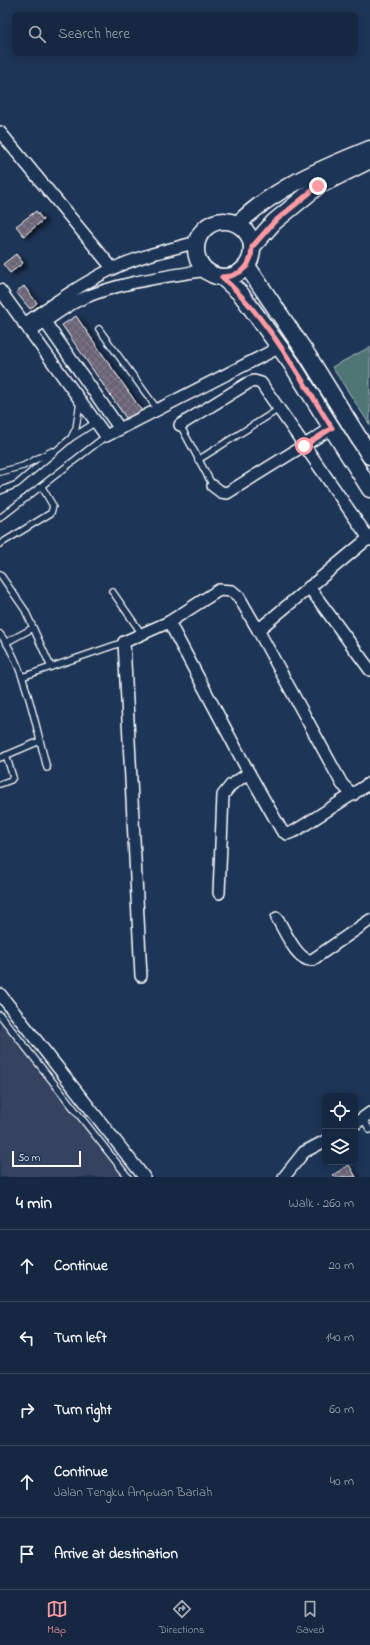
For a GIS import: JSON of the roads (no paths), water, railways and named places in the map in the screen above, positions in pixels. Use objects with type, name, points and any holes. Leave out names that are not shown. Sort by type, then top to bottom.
[{"type":"main road","points":[[238,224],[254,209],[314,172],[370,149]]},
{"type":"main road","points":[[252,247],[274,222],[318,186],[370,160]]},
{"type":"main road","points":[[230,221],[238,224],[247,234],[252,247],[251,257],[247,266],[235,275],[222,277],[212,275],[199,262],[196,252],[197,242],[200,234],[213,223],[230,221]]},
{"type":"main road","points":[[247,266],[308,356],[370,456]]},
{"type":"main road","points":[[222,277],[240,294],[280,347],[370,489]]},
{"type":"street","points":[[0,132],[113,269]]},
{"type":"street","points":[[27,328],[71,292],[113,269],[148,255],[197,242]]},
{"type":"street","points":[[27,328],[45,322],[78,301],[109,289],[142,280],[206,270]]},
{"type":"street","points":[[0,290],[106,436],[280,347]]},
{"type":"street","points":[[45,322],[120,429]]},
{"type":"street","points":[[238,369],[248,383]]},
{"type":"street","points":[[180,426],[248,383],[254,381],[261,383],[369,538],[258,630]]},
{"type":"street","points":[[213,486],[221,492],[227,493],[332,428]]},
{"type":"street","points":[[309,587],[370,670]]},
{"type":"street","points":[[141,976],[124,642],[169,622],[219,590],[232,591],[239,597],[258,630],[342,784],[353,795]]},
{"type":"street","points":[[169,622],[249,773],[282,831],[287,834],[295,831],[353,795],[370,782]]},
{"type":"street","points":[[219,893],[223,795],[231,785],[249,773]]},
{"type":"street","points":[[277,918],[300,956],[309,960],[370,920]]},
{"type":"street","points":[[0,994],[144,1177]]},
{"type":"street","points":[[284,1177],[304,1152],[322,1142]]},
{"type":"lane","points":[[99,329],[158,410]]},
{"type":"lane","points":[[71,438],[76,428],[80,400]]},
{"type":"lane","points":[[198,460],[279,409]]},
{"type":"lane","points":[[0,491],[10,488],[71,438],[96,422]]},
{"type":"lane","points":[[180,426],[213,486]]},
{"type":"lane","points":[[0,518],[14,505],[26,499],[106,436]]},
{"type":"lane","points":[[0,472],[23,466],[61,446]]},
{"type":"lane","points":[[0,544],[51,513],[53,506],[42,486]]},
{"type":"lane","points":[[0,574],[25,610],[51,667]]},
{"type":"lane","points":[[112,591],[142,634]]},
{"type":"lane","points":[[7,642],[32,628]]},
{"type":"lane","points":[[0,634],[7,642],[22,677],[46,768]]},
{"type":"lane","points":[[22,677],[124,642]]},
{"type":"lane","points":[[0,758],[40,741]]},
{"type":"lane","points":[[0,784],[11,780],[13,777],[6,755]]},
{"type":"lane","points":[[0,1015],[128,1177]]},
{"type":"lane","points":[[363,1118],[370,1130]]}]
